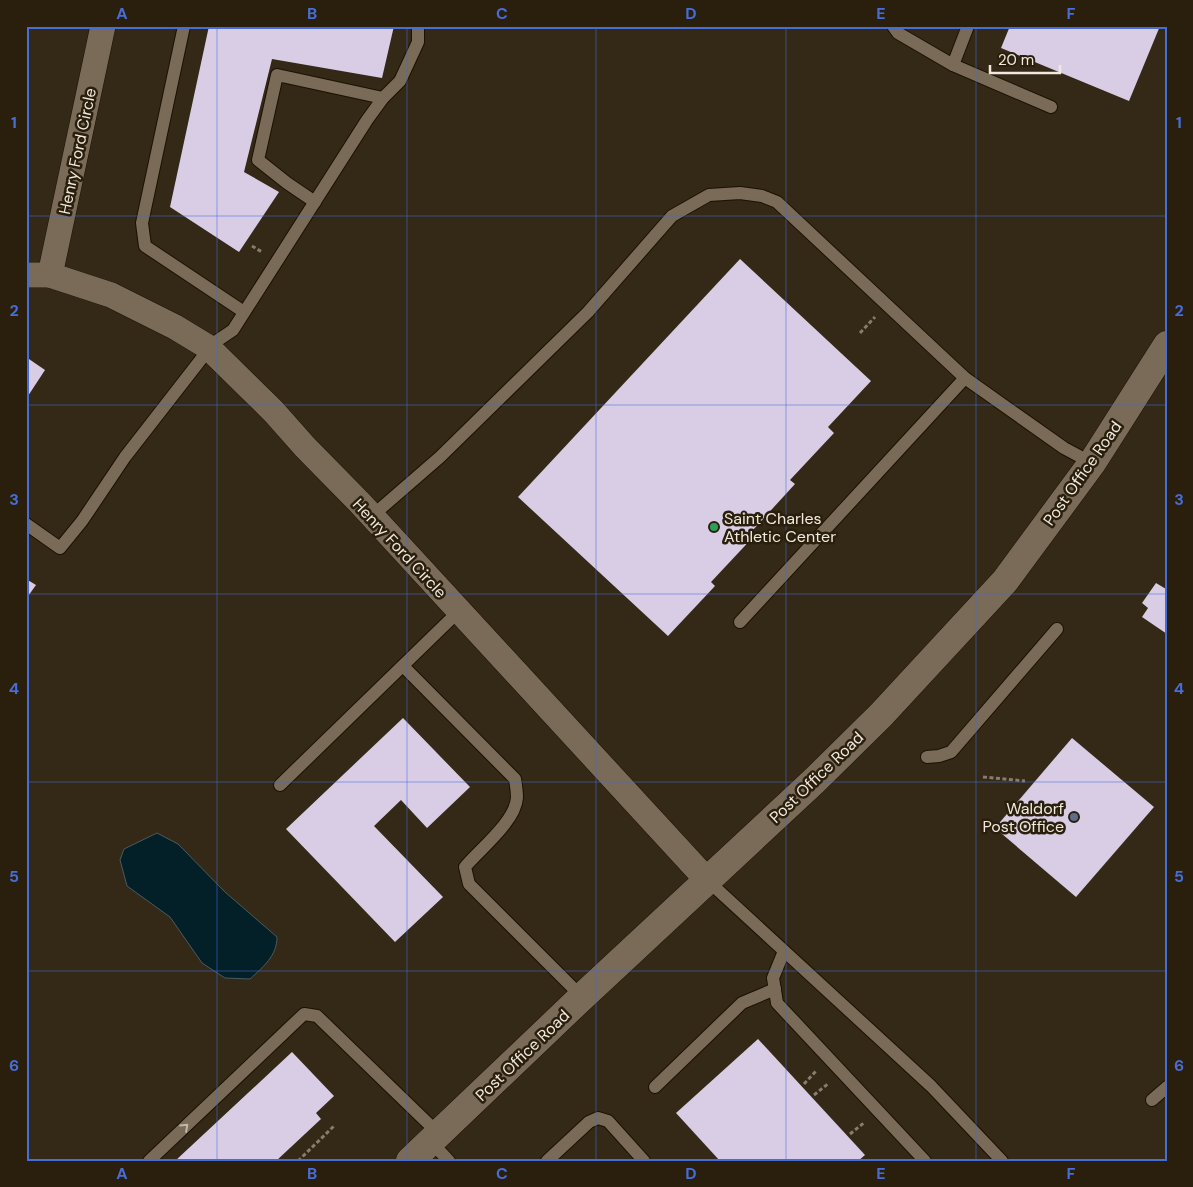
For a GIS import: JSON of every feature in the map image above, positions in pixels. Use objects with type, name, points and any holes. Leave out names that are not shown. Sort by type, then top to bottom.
[{"type":"street","name":"Henry Ford Circle","points":[[103,26],[38,275],[111,295],[175,327],[209,348],[274,412],[372,516],[707,880]]},
{"type":"street","name":"Post Office Road","points":[[410,1161],[440,1146],[582,997],[814,781],[881,715],[1005,581],[1092,463],[1167,345]]},
{"type":"lane","points":[[184,26],[142,223],[145,246],[244,312]]},
{"type":"lane","points":[[26,524],[60,548],[82,521],[125,457],[209,348],[233,330],[383,98],[400,81],[418,42],[418,26]]},
{"type":"lane","points":[[893,26],[898,34],[952,65],[1051,107]]},
{"type":"lane","points":[[952,65],[968,26]]},
{"type":"lane","points":[[315,202],[287,184],[258,160],[277,75],[383,98]]},
{"type":"lane","points":[[372,516],[440,457],[588,312],[672,216],[709,195],[740,193],[762,196],[777,202],[965,378],[1064,448],[1092,463]]},
{"type":"lane","points":[[740,622],[965,378]]},
{"type":"lane","points":[[280,785],[459,611]]},
{"type":"lane","points":[[927,757],[940,756],[951,752],[1057,629]]},
{"type":"lane","points":[[403,666],[515,779],[517,800],[512,812],[501,829],[465,867],[469,884],[582,997]]},
{"type":"lane","points":[[707,880],[931,1086],[996,1159]]},
{"type":"lane","points":[[784,951],[773,978],[777,1003],[925,1161]]},
{"type":"lane","points":[[655,1087],[742,1003],[775,989]]},
{"type":"lane","points":[[150,1161],[304,1014],[317,1016],[440,1146]]},
{"type":"lane","points":[[1152,1100],[1167,1086]]},
{"type":"lane","points":[[548,1160],[589,1122],[598,1118],[608,1121],[644,1161]]},
{"type":"path","points":[[860,333],[875,316]]},
{"type":"path","points":[[982,777],[1025,781]]},
{"type":"path","points":[[298,1161],[334,1126]]},
{"type":"water","points":[[157,833],[178,844],[225,892],[277,937],[275,950],[272,955],[250,979],[225,978],[202,963],[170,917],[127,886],[120,860],[124,849]]},
{"type":"building","points":[[209,26],[394,26],[382,78],[272,59],[244,172],[279,192],[239,252],[170,207]]},
{"type":"building","points":[[1010,26],[1160,26],[1129,101],[1001,48]]},
{"type":"building","points":[[740,259],[871,381],[828,427],[834,433],[790,480],[795,484],[752,531],[756,534],[711,582],[715,586],[668,636],[518,497]]},
{"type":"building","points":[[26,357],[45,370],[26,399]]},
{"type":"building","points":[[26,579],[36,585],[26,599]]},
{"type":"building","points":[[1156,583],[1167,588],[1167,634],[1142,617],[1148,608],[1142,603]]},
{"type":"building","points":[[403,718],[470,787],[427,828],[401,800],[374,826],[443,897],[395,942],[286,829]]},
{"type":"building","name":"Waldorf Post Office","points":[[1072,738],[1154,807],[1076,897],[995,828]]},
{"type":"building","points":[[758,1039],[865,1155],[858,1161],[720,1161],[676,1113]]},
{"type":"building","points":[[292,1052],[334,1096],[316,1113],[321,1119],[276,1161],[175,1161]]},
{"type":"place","name":"Saint Charles Athletic Center","points":[[714,527]]},
{"type":"place","name":"Waldorf Post Office","points":[[1074,817]]}]
